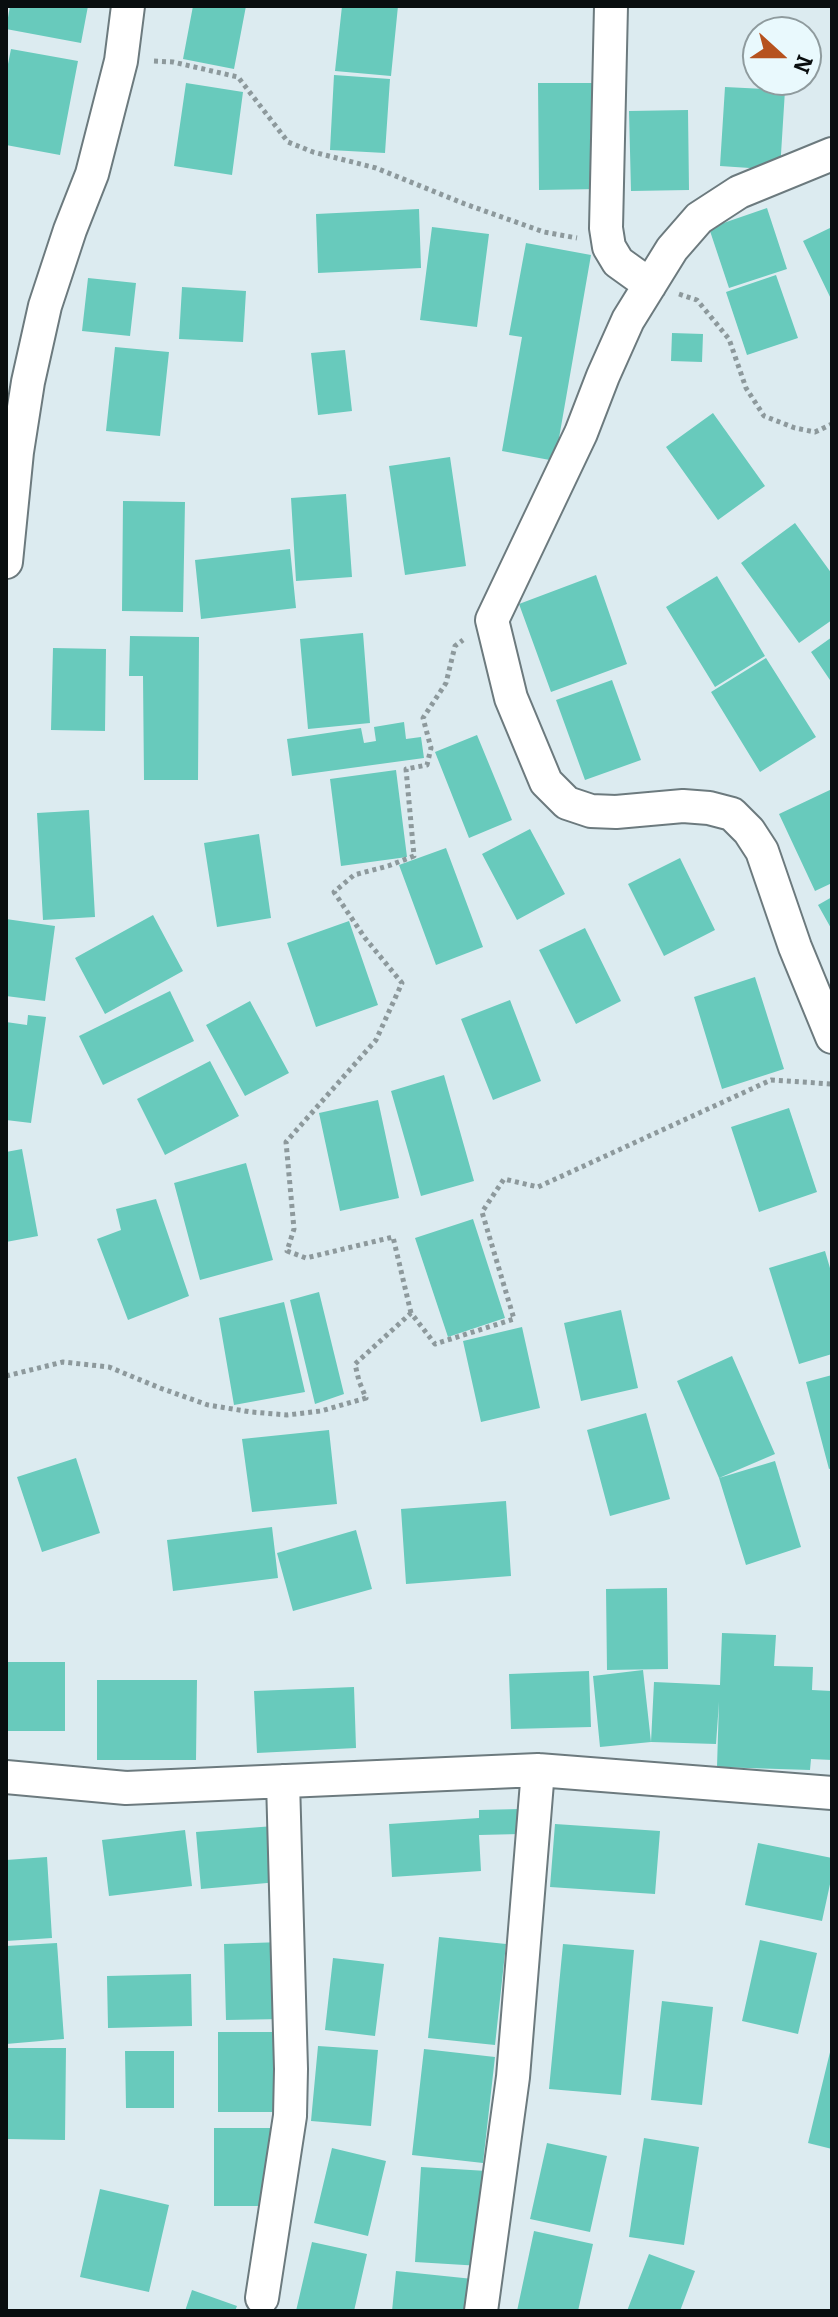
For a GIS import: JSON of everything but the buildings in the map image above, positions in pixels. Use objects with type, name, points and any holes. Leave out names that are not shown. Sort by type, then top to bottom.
[{"type":"street","points":[[6,562],[17,452],[28,382],[45,306],[92,174],[121,61],[128,6]]},
{"type":"street","points":[[611,6],[605,205],[609,247],[618,262],[650,285]]},
{"type":"street","points":[[832,154],[739,192],[699,218],[672,249],[628,320],[581,433],[492,620],[511,698],[546,782],[567,803],[591,811],[616,812],[683,806],[709,808],[732,814],[749,831],[762,851],[795,947],[832,1037]]},
{"type":"street","points":[[481,2311],[513,2077],[538,1770]]},
{"type":"street","points":[[6,1777],[126,1788],[538,1770],[832,1793]]},
{"type":"street","points":[[262,2298],[290,2116],[283,1781]]},
{"type":"path","points":[[121,61],[173,62],[238,77],[288,142],[313,152],[376,168],[544,232],[609,247]]},
{"type":"path","points":[[650,285],[697,300],[729,339],[746,388],[764,416],[815,432],[832,424]]},
{"type":"path","points":[[492,620],[455,646],[446,683],[423,718],[431,748],[427,765],[406,769],[414,856],[354,875],[334,892],[365,938],[402,983],[376,1040],[286,1142],[294,1229],[287,1251],[306,1258],[393,1237],[411,1313],[435,1344],[514,1319],[482,1212],[504,1179],[538,1187],[771,1080],[832,1084]]},
{"type":"path","points":[[6,1376],[63,1362],[109,1367],[208,1405],[287,1415],[321,1411],[366,1398],[355,1364],[411,1313]]}]
